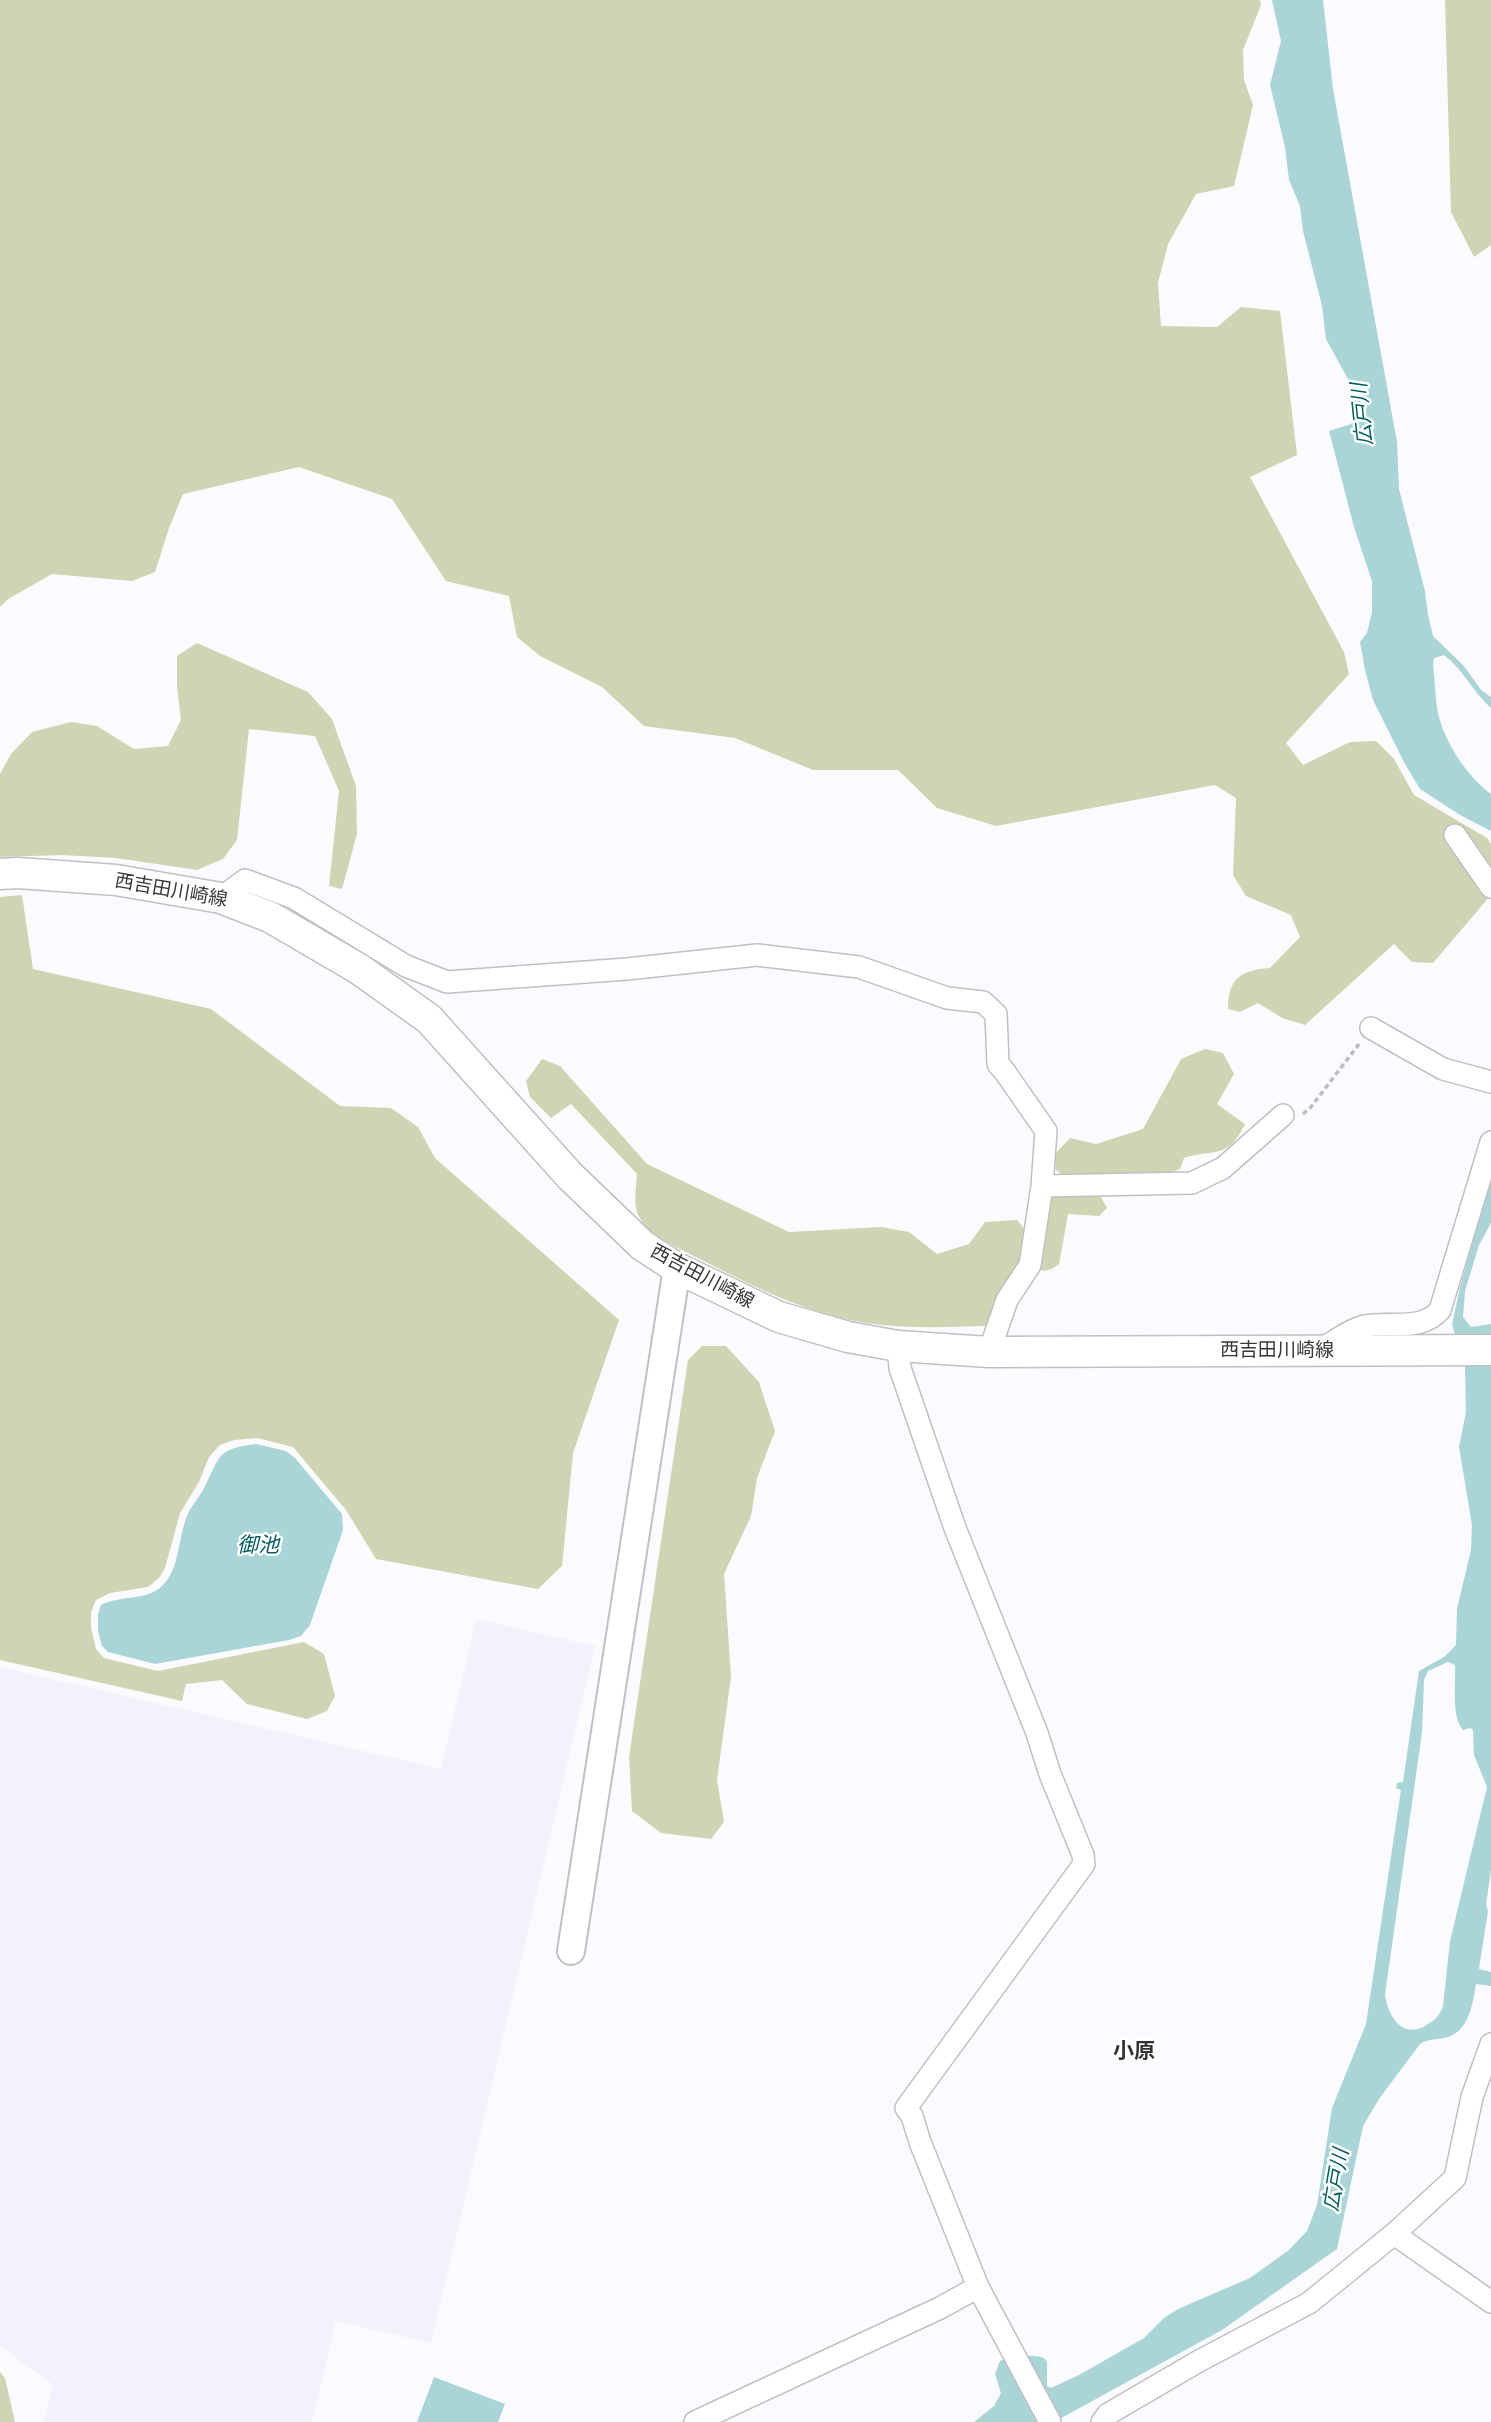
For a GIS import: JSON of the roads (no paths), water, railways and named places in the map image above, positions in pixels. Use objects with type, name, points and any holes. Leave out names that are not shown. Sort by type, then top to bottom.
[{"type":"main road","name":"西吉田川崎線","points":[[0,874],[116,880],[221,898],[270,917],[359,969],[429,1019],[570,1176],[643,1246],[677,1268],[779,1317],[848,1337],[898,1346],[989,1352],[1491,1350]]},
{"type":"street","points":[[1455,835],[1491,887]]},
{"type":"street","points":[[221,898],[245,880],[294,898],[406,966],[447,982],[627,969],[757,955],[859,967],[947,998],[984,1002],[996,1014],[998,1064],[1046,1131],[1042,1186],[1030,1265],[1007,1300],[989,1352]]},
{"type":"street","points":[[1371,1028],[1443,1069],[1491,1082]]},
{"type":"street","points":[[1042,1186],[1192,1183],[1223,1168],[1283,1115]]},
{"type":"street","points":[[1318,1351],[1355,1329],[1418,1323],[1434,1317],[1440,1310],[1491,1142]]},
{"type":"street","points":[[571,1951],[677,1268]]},
{"type":"street","points":[[898,1346],[900,1368],[955,1528],[1083,1855],[1084,1864],[906,2108],[912,2116],[978,2287],[1050,2422]]},
{"type":"street","points":[[1102,2422],[1108,2414],[1199,2361],[1309,2303],[1394,2234],[1455,2178],[1472,2097],[1491,2044]]},
{"type":"street","points":[[1394,2234],[1491,2302]]},
{"type":"street","points":[[695,2422],[940,2308],[978,2287]]},
{"type":"water","name":"広戸川","points":[[1272,0],[1323,0],[1333,89],[1397,442],[1399,489],[1425,591],[1433,636],[1464,666],[1481,690],[1491,697],[1491,708],[1451,661],[1444,655],[1434,658],[1438,713],[1445,735],[1458,758],[1473,778],[1491,794],[1491,831],[1420,789],[1373,700],[1365,670],[1360,642],[1367,633],[1372,612],[1372,581],[1354,527],[1329,431],[1351,424],[1354,419],[1355,399],[1348,379],[1326,339],[1322,306],[1303,231],[1300,206],[1289,180],[1285,147],[1270,85],[1281,41]]},
{"type":"water","name":"広戸川","points":[[1491,1178],[1491,1223],[1479,1245],[1465,1291],[1463,1317],[1471,1327],[1491,1324],[1491,1870],[1479,1969],[1491,1972],[1491,1986],[1476,1984],[1469,2015],[1455,2033],[1420,2044],[1379,2099],[1363,2126],[1337,2249],[1222,2330],[1054,2422],[974,2422],[994,2406],[1001,2393],[995,2374],[1000,2361],[1022,2356],[1044,2358],[1047,2362],[1047,2386],[1051,2388],[1144,2338],[1164,2318],[1178,2309],[1250,2278],[1289,2250],[1307,2231],[1317,2205],[1332,2108],[1366,2024],[1401,1790],[1396,1788],[1397,1783],[1403,1782],[1419,1671],[1444,1657],[1456,1645],[1457,1609],[1471,1550],[1472,1525],[1459,1447],[1466,1412],[1465,1364],[1452,1325]],"holes":[[[1448,1662],[1455,1665],[1457,1717],[1463,1730],[1473,1730],[1474,1755],[1487,1787],[1450,1941],[1443,2006],[1431,2022],[1409,2030],[1393,2017],[1385,1995],[1422,1732],[1424,1680],[1428,1671]]]},
{"type":"water","name":"御池","points":[[256,1444],[286,1451],[295,1458],[342,1514],[343,1530],[310,1625],[301,1636],[289,1640],[155,1664],[108,1652],[102,1646],[98,1631],[101,1605],[149,1594],[162,1586],[172,1571],[187,1516],[217,1462],[226,1452]]},
{"type":"water","points":[[434,2377],[505,2404],[498,2422],[417,2422]]},
{"type":"district","name":"小原","points":[[1134,2052]]}]
